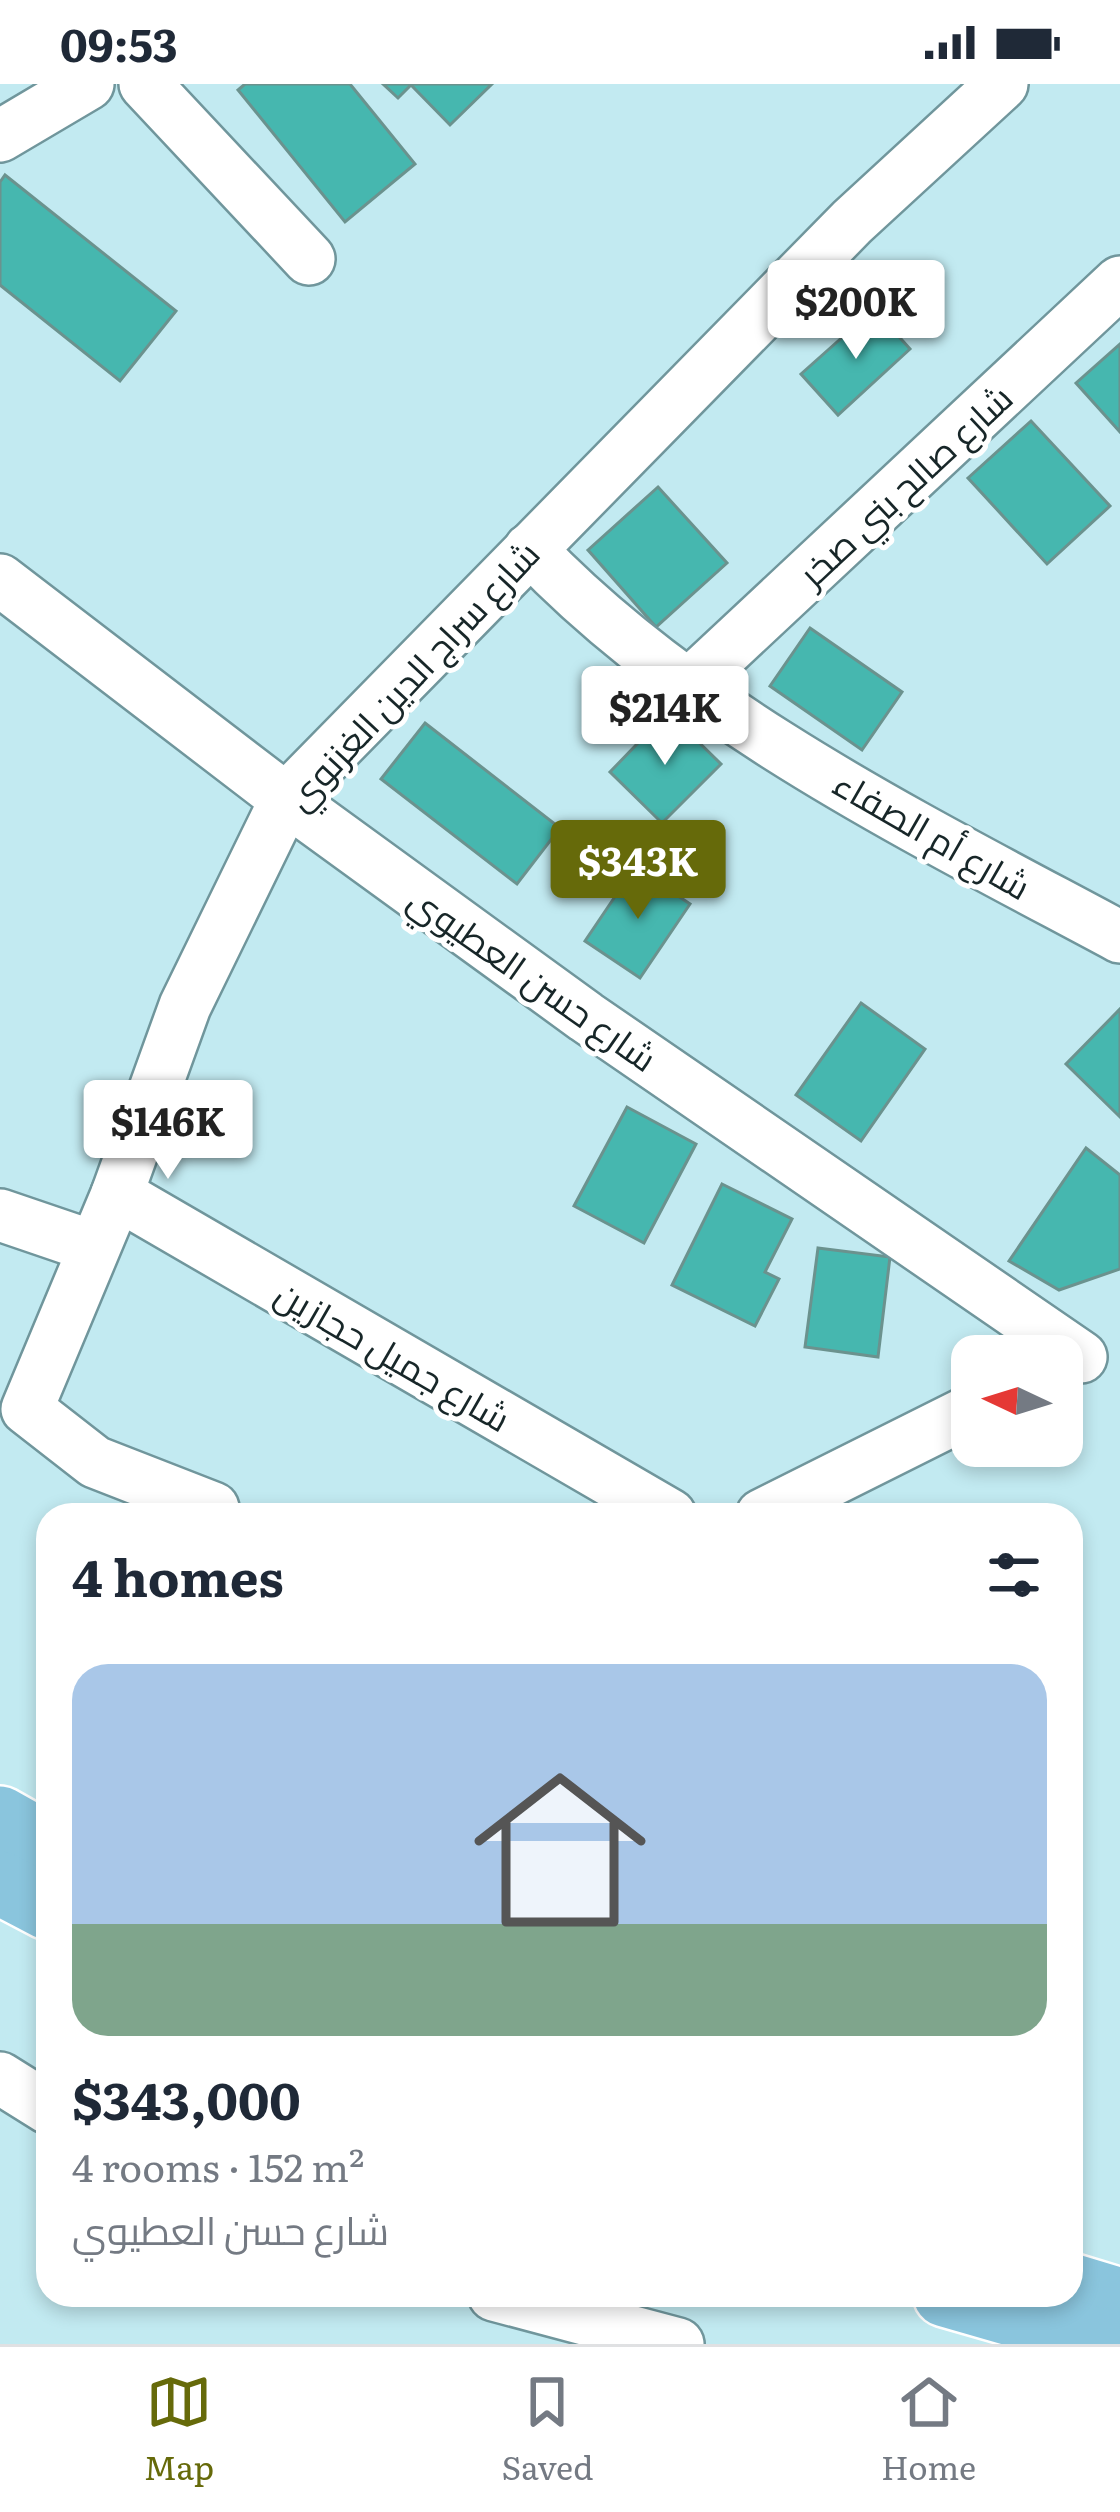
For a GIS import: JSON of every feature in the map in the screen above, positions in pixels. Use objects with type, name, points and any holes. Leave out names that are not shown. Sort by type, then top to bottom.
[{"type":"main road","points":[[0,1818],[36,1838]]},
{"type":"main road","points":[[0,1883],[36,1902]]},
{"type":"main road","points":[[1083,2289],[1120,2300]]},
{"type":"main road","points":[[987,2307],[1115,2344]]},
{"type":"street","points":[[0,136],[88,84]]},
{"type":"street","points":[[145,84],[309,260]]},
{"type":"street","name":"شارع سراج الدين الغزنوي","points":[[200,1503],[95,1462],[14,1413],[117,1194],[185,1006],[286,799],[852,222],[1002,84]]},
{"type":"street","name":"شارع صالح بني صخر","points":[[689,686],[1120,282]]},
{"type":"street","name":"شارع أم الصفاء","points":[[530,549],[605,622],[689,686],[870,800],[1120,937]]},
{"type":"street","name":"شارع حسن العطيوي","points":[[0,580],[286,799],[586,1017],[1088,1353]]},
{"type":"street","name":"شارع جميل حجازين","points":[[117,1194],[649,1503]]},
{"type":"street","points":[[0,1215],[94,1247]]},
{"type":"street","points":[[786,1503],[951,1420]]},
{"type":"street","points":[[0,2078],[36,2100]]},
{"type":"street","points":[[539,2307],[678,2344]]},
{"type":"building","points":[[245,84],[350,84],[415,164],[345,222],[238,90]]},
{"type":"building","points":[[383,84],[492,84],[450,125],[411,85],[398,98]]},
{"type":"building","points":[[5,175],[176,311],[120,381],[0,285],[0,182]]},
{"type":"building","points":[[874,309],[910,349],[838,415],[801,374]]},
{"type":"building","points":[[1120,344],[1120,432],[1076,383]]},
{"type":"building","points":[[1031,421],[1110,506],[1047,564],[968,478]]},
{"type":"building","points":[[658,487],[727,563],[656,627],[588,550]]},
{"type":"building","points":[[810,628],[902,692],[862,750],[770,686]]},
{"type":"building","points":[[668,712],[721,764],[662,823],[610,772]]},
{"type":"building","points":[[425,723],[560,828],[517,884],[381,779]]},
{"type":"building","points":[[635,867],[690,904],[640,978],[585,941]]},
{"type":"building","points":[[861,1003],[925,1049],[861,1141],[796,1095]]},
{"type":"building","points":[[1120,1009],[1120,1117],[1066,1064]]},
{"type":"building","points":[[627,1107],[696,1144],[644,1243],[574,1206]]},
{"type":"building","points":[[1086,1148],[1120,1175],[1120,1269],[1059,1290],[1009,1261]]},
{"type":"building","points":[[722,1184],[792,1219],[765,1272],[779,1279],[755,1326],[672,1285]]},
{"type":"building","points":[[818,1248],[890,1257],[878,1357],[805,1347]]}]
